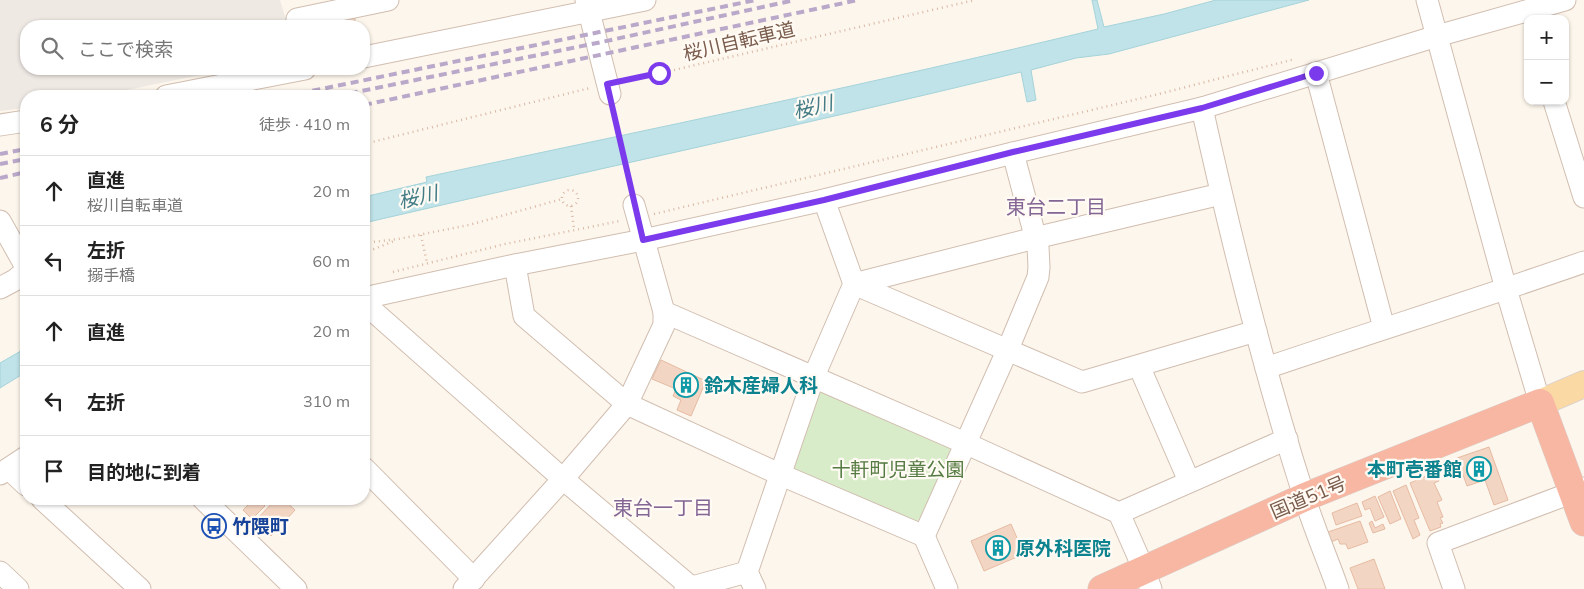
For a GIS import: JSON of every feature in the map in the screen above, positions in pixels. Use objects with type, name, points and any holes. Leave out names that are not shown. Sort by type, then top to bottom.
[{"type":"highway","points":[[1540,404],[1579,491],[1584,522]]},
{"type":"highway","name":"国道51号","points":[[1102,589],[1148,579],[1305,497],[1540,404]]},
{"type":"main road","points":[[1540,404],[1584,384]]},
{"type":"street","points":[[296,15],[388,0]]},
{"type":"street","points":[[370,56],[588,6],[645,0]]},
{"type":"street","points":[[1528,15],[1565,0]]},
{"type":"street","points":[[588,6],[609,89]]},
{"type":"street","points":[[1429,7],[1506,289],[1540,404]]},
{"type":"street","points":[[370,297],[824,200],[1013,152],[1202,108],[1437,36],[1524,16]]},
{"type":"street","points":[[1316,73],[1384,328]]},
{"type":"street","points":[[197,90],[274,75]]},
{"type":"street","points":[[1555,105],[1584,197]]},
{"type":"street","points":[[1202,108],[1221,194],[1266,368],[1305,497],[1338,589]]},
{"type":"street","points":[[0,125],[20,122]]},
{"type":"street","points":[[924,536],[1008,349],[1038,277],[1038,247],[1013,152]]},
{"type":"street","points":[[854,284],[1035,238],[1221,194]]},
{"type":"street","points":[[370,308],[688,588],[751,581],[779,474],[814,376],[854,284],[824,200]]},
{"type":"street","points":[[370,475],[469,584],[627,404],[664,325],[664,312],[636,212]]},
{"type":"street","points":[[0,220],[20,255]]},
{"type":"street","points":[[1266,368],[1584,262]]},
{"type":"street","points":[[515,265],[524,316],[627,404],[779,474],[924,536],[947,589]]},
{"type":"street","points":[[0,288],[20,276]]},
{"type":"street","points":[[854,284],[1082,382],[1256,330]]},
{"type":"street","points":[[664,312],[814,376],[1119,513],[1148,579]]},
{"type":"street","points":[[1139,366],[1189,481]]},
{"type":"street","points":[[1119,513],[1287,439]]},
{"type":"street","points":[[20,461],[4,471],[20,480]]},
{"type":"street","points":[[1454,589],[1438,543],[1579,491]]},
{"type":"street","points":[[49,505],[140,589]]},
{"type":"street","points":[[216,505],[296,589]]},
{"type":"street","points":[[0,572],[18,589]]},
{"type":"path","name":"桜川自転車道","points":[[370,143],[609,89],[674,70],[976,0]]},
{"type":"path","points":[[391,272],[505,244],[574,230],[636,212],[1159,94],[1298,58]]},
{"type":"path","points":[[609,89],[636,212]]},
{"type":"path","points":[[569,189],[575,190],[579,196],[577,202],[572,206],[565,204],[562,199],[563,193],[569,189]]},
{"type":"path","points":[[370,242],[421,235],[469,225],[562,199]]},
{"type":"path","points":[[572,206],[574,230]]},
{"type":"path","points":[[421,235],[427,263]]},
{"type":"path","points":[[370,251],[398,239]]},
{"type":"shaded area","points":[[0,0],[280,0],[286,20],[20,20],[20,75],[200,75],[127,90],[20,90],[20,109],[0,111]]},
{"type":"green space","name":"十軒町児童公園","points":[[820,391],[955,446],[921,518],[915,523],[793,469],[814,393]]},
{"type":"water","name":"桜川","points":[[1092,0],[1097,0],[1104,27],[1216,0],[1309,0],[1109,54],[1076,58],[1031,70],[1036,100],[1027,102],[1021,72],[370,222],[370,196],[427,182],[426,177],[847,87],[1098,29]]},
{"type":"water","points":[[20,351],[20,376],[0,388],[0,363]]},
{"type":"building","points":[[354,14],[355,20],[321,20]]},
{"type":"building","name":"鈴木産婦人科","points":[[661,360],[706,381],[691,416],[677,410],[681,400],[673,396],[676,389],[652,379]]},
{"type":"building","name":"本町壱番館","points":[[1489,447],[1508,500],[1494,505],[1485,480],[1467,486],[1457,458]]},
{"type":"building","points":[[1435,472],[1439,481],[1434,483],[1442,500],[1437,502],[1443,517],[1440,518],[1443,523],[1440,524],[1441,527],[1430,531],[1410,483]]},
{"type":"building","points":[[1406,485],[1419,518],[1414,520],[1420,535],[1413,539],[1393,491]]},
{"type":"building","points":[[1390,491],[1401,519],[1390,524],[1378,497]]},
{"type":"building","points":[[1375,496],[1384,517],[1375,521],[1370,508],[1365,510],[1362,502]]},
{"type":"building","points":[[1357,503],[1362,516],[1336,525],[1332,513]]},
{"type":"building","points":[[248,505],[265,506],[252,519],[243,510]]},
{"type":"building","points":[[270,505],[290,505],[295,510],[271,536],[255,521]]},
{"type":"building","points":[[1360,521],[1368,542],[1348,549],[1346,544],[1340,544],[1338,539],[1331,542],[1328,532]]},
{"type":"building","points":[[1372,521],[1375,528],[1383,524],[1385,529],[1373,533],[1369,523]]},
{"type":"building","name":"原外科医院","points":[[1011,524],[1024,554],[984,571],[971,541]]},
{"type":"building","points":[[1374,559],[1385,589],[1358,589],[1350,568]]},
{"type":"railway","points":[[316,90],[756,0]]},
{"type":"railway","points":[[366,90],[795,0]]},
{"type":"railway","points":[[370,104],[858,0]]},
{"type":"railway","points":[[0,154],[20,150]]},
{"type":"railway","points":[[0,164],[20,160]]},
{"type":"railway","points":[[0,178],[20,173]]},
{"type":"place","name":"鈴木産婦人科","points":[[686,385]]},
{"type":"place","name":"本町壱番館","points":[[1479,469]]},
{"type":"place","name":"竹隈町","points":[[214,526]]},
{"type":"place","name":"原外科医院","points":[[998,548]]},
{"type":"district","name":"東台二丁目","points":[[1056,207]]},
{"type":"district","name":"東台一丁目","points":[[663,508]]},
{"type":"route","points":[[659,73],[607,84],[643,240],[824,200],[1013,152],[1202,108],[1316,73]]}]
